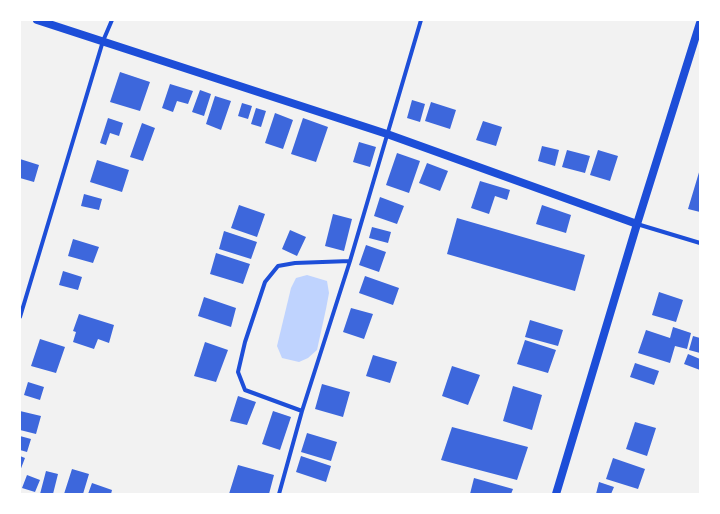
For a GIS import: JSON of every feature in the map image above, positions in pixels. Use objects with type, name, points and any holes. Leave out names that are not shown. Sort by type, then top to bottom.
[{"type":"main road","points":[[37,20],[387,134],[637,224]]},
{"type":"main road","points":[[556,494],[637,224],[700,23]]},
{"type":"street","points":[[20,317],[103,41],[112,20]]},
{"type":"street","points":[[279,494],[302,411],[350,261],[422,20]]},
{"type":"street","points":[[637,224],[700,243]]},
{"type":"street","points":[[302,411],[245,390],[238,372],[245,342],[265,282],[278,266],[295,263],[350,261]]},
{"type":"water","points":[[307,275],[327,281],[329,293],[317,350],[308,358],[299,362],[282,358],[277,346],[291,288],[296,278]]},
{"type":"building","points":[[120,72],[150,82],[140,111],[110,102]]},
{"type":"building","points":[[170,84],[193,91],[188,104],[177,101],[173,112],[162,108]]},
{"type":"building","points":[[200,90],[211,94],[204,116],[192,112]]},
{"type":"building","points":[[215,96],[231,101],[221,130],[206,124]]},
{"type":"building","points":[[412,100],[425,104],[420,122],[407,118]]},
{"type":"building","points":[[431,102],[456,110],[450,129],[425,121]]},
{"type":"building","points":[[242,103],[252,106],[248,119],[238,116]]},
{"type":"building","points":[[256,108],[266,111],[261,127],[251,124]]},
{"type":"building","points":[[275,113],[293,120],[283,149],[265,143]]},
{"type":"building","points":[[108,118],[123,123],[119,136],[110,133],[106,145],[100,143]]},
{"type":"building","points":[[303,118],[328,127],[316,162],[291,154]]},
{"type":"building","points":[[483,121],[502,127],[496,146],[476,140]]},
{"type":"building","points":[[142,123],[155,128],[143,161],[130,157]]},
{"type":"building","points":[[359,142],[376,147],[370,167],[353,162]]},
{"type":"building","points":[[542,146],[559,150],[555,166],[538,161]]},
{"type":"building","points":[[567,150],[590,156],[585,173],[562,167]]},
{"type":"building","points":[[598,150],[618,156],[610,181],[590,175]]},
{"type":"building","points":[[397,153],[420,161],[409,193],[386,185]]},
{"type":"building","points":[[20,159],[39,165],[34,182],[20,178]]},
{"type":"building","points":[[97,160],[129,170],[122,192],[90,182]]},
{"type":"building","points":[[427,163],[448,171],[440,191],[419,183]]},
{"type":"building","points":[[700,169],[700,212],[688,209]]},
{"type":"building","points":[[480,181],[510,190],[507,200],[495,196],[489,214],[471,208]]},
{"type":"building","points":[[84,194],[102,199],[99,210],[81,206]]},
{"type":"building","points":[[380,197],[404,206],[397,224],[374,216]]},
{"type":"building","points":[[239,205],[265,214],[257,237],[231,228]]},
{"type":"building","points":[[542,205],[571,215],[566,233],[536,224]]},
{"type":"building","points":[[333,214],[352,219],[344,251],[325,246]]},
{"type":"building","points":[[457,218],[585,255],[575,291],[447,254]]},
{"type":"building","points":[[372,227],[391,232],[388,243],[369,238]]},
{"type":"building","points":[[290,230],[306,237],[297,256],[282,249]]},
{"type":"building","points":[[224,231],[257,242],[251,259],[219,249]]},
{"type":"building","points":[[73,239],[99,247],[93,263],[68,256]]},
{"type":"building","points":[[366,245],[386,252],[379,272],[359,265]]},
{"type":"building","points":[[216,253],[250,264],[243,284],[210,274]]},
{"type":"building","points":[[63,271],[82,277],[78,290],[59,285]]},
{"type":"building","points":[[365,276],[399,288],[393,305],[359,293]]},
{"type":"building","points":[[659,292],[683,300],[676,322],[652,315]]},
{"type":"building","points":[[204,297],[236,308],[231,327],[198,316]]},
{"type":"building","points":[[351,308],[373,314],[364,339],[343,332]]},
{"type":"building","points":[[79,314],[114,325],[109,343],[98,339],[94,349],[73,342],[76,332],[73,331]]},
{"type":"building","points":[[530,320],[563,330],[558,346],[525,337]]},
{"type":"building","points":[[673,327],[691,333],[687,349],[675,346],[670,363],[638,353],[646,330],[670,338]]},
{"type":"building","points":[[693,336],[700,338],[700,353],[689,350]]},
{"type":"building","points":[[40,339],[65,347],[56,373],[31,366]]},
{"type":"building","points":[[525,340],[556,350],[548,373],[517,364]]},
{"type":"building","points":[[205,342],[228,350],[216,382],[194,376]]},
{"type":"building","points":[[688,354],[700,359],[700,370],[684,364]]},
{"type":"building","points":[[373,355],[397,362],[390,383],[366,376]]},
{"type":"building","points":[[635,363],[659,371],[654,385],[630,377]]},
{"type":"building","points":[[452,366],[480,375],[468,405],[442,396]]},
{"type":"building","points":[[28,382],[44,387],[40,400],[24,395]]},
{"type":"building","points":[[322,384],[350,392],[343,417],[315,409]]},
{"type":"building","points":[[513,386],[542,395],[532,430],[503,421]]},
{"type":"building","points":[[238,396],[256,402],[247,425],[230,421]]},
{"type":"building","points":[[20,411],[41,416],[36,434],[20,430]]},
{"type":"building","points":[[273,411],[291,417],[280,450],[262,444]]},
{"type":"building","points":[[635,422],[656,428],[647,456],[626,449]]},
{"type":"building","points":[[452,427],[528,447],[517,480],[441,460]]},
{"type":"building","points":[[307,433],[337,442],[331,461],[301,452]]},
{"type":"building","points":[[20,436],[31,439],[27,452],[20,450]]},
{"type":"building","points":[[20,456],[25,458],[20,471]]},
{"type":"building","points":[[301,456],[331,466],[326,482],[296,472]]},
{"type":"building","points":[[613,458],[645,469],[638,489],[606,479]]},
{"type":"building","points":[[238,465],[274,475],[269,494],[229,494]]},
{"type":"building","points":[[72,469],[89,474],[83,494],[64,494]]},
{"type":"building","points":[[46,471],[58,474],[53,494],[40,494]]},
{"type":"building","points":[[27,475],[40,480],[35,492],[22,488]]},
{"type":"building","points":[[474,478],[513,489],[511,494],[470,494]]},
{"type":"building","points":[[599,482],[614,487],[611,494],[596,494]]},
{"type":"building","points":[[92,483],[112,490],[111,494],[88,494]]}]
